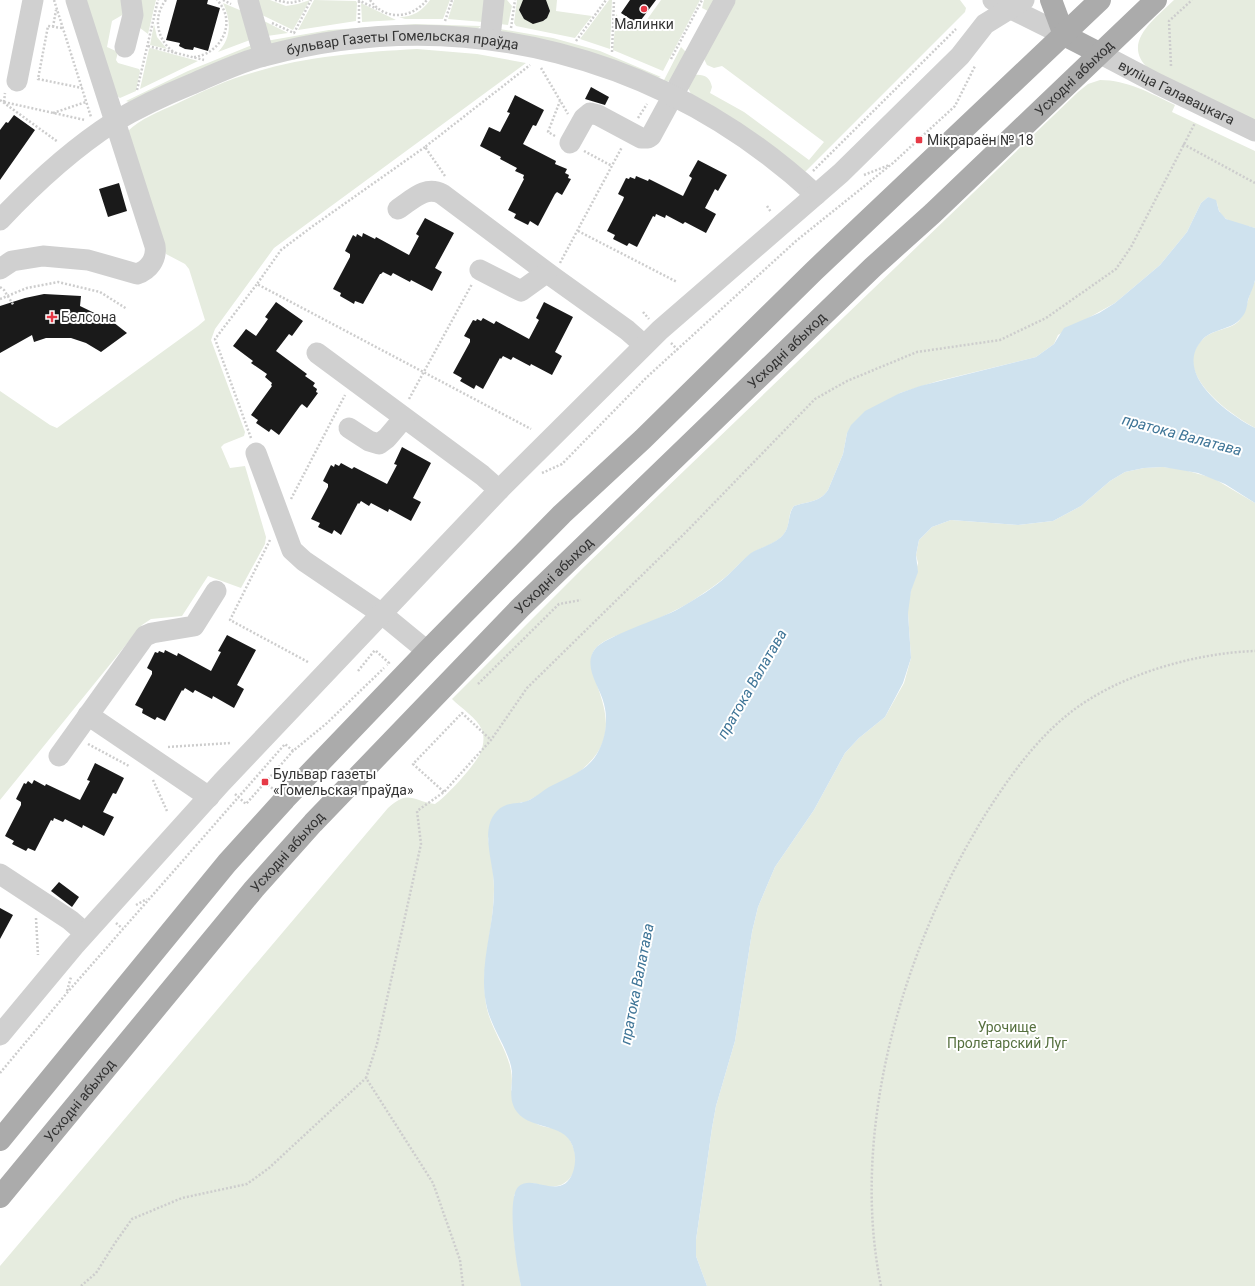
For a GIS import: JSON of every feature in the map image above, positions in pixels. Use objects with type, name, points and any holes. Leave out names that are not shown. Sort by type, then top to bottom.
[{"type":"main road","points":[[1052,0],[1064,36],[1099,53]]},
{"type":"main road","points":[[0,1140],[227,863],[284,799],[426,651],[562,514],[643,439],[814,271],[1064,36],[1100,0]]},
{"type":"main road","name":"Усходні абыход","points":[[0,1198],[254,889],[314,823],[520,608],[856,283],[933,213],[1156,0]]},
{"type":"street","points":[[17,81],[33,0]]},
{"type":"street","points":[[0,269],[12,261],[43,256],[88,260],[137,274],[142,272],[152,263],[156,256],[155,246],[76,0]]},
{"type":"street","points":[[125,47],[133,11],[131,0]]},
{"type":"street","points":[[248,0],[264,56]]},
{"type":"street","points":[[494,0],[504,33]]},
{"type":"street","points":[[574,137],[586,115],[594,113],[641,138],[648,138],[725,0]]},
{"type":"street","points":[[0,1035],[85,933],[208,797],[499,490],[644,345],[841,173],[901,116],[960,56],[985,24],[1009,3],[1064,36]]},
{"type":"street","name":"бульвар Газеты Гомельская праўда","points":[[0,220],[112,114],[168,94],[264,56],[331,42],[404,36],[504,33],[590,61],[673,95],[725,126],[794,176],[816,195]]},
{"type":"street","name":"вуліца Галавацкага","points":[[1099,53],[1158,84],[1255,131]]},
{"type":"street","points":[[398,209],[425,190],[438,191],[546,273],[627,330],[644,345]]},
{"type":"street","points":[[480,270],[521,291],[546,273]]},
{"type":"street","points":[[316,353],[482,475],[499,490]]},
{"type":"street","points":[[349,428],[369,441],[379,444],[387,438],[402,417]]},
{"type":"street","points":[[256,453],[289,544],[299,556],[382,614],[426,651]]},
{"type":"street","points":[[59,756],[145,636],[152,633],[194,626],[216,591]]},
{"type":"street","points":[[88,715],[208,797]]},
{"type":"street","points":[[0,874],[70,920],[85,933]]},
{"type":"path","points":[[54,0],[91,120]]},
{"type":"path","points":[[144,89],[137,93],[158,0]]},
{"type":"path","points":[[166,0],[159,11],[158,28],[164,43],[175,53]]},
{"type":"path","points":[[194,57],[205,55],[216,48],[225,34],[226,18],[224,10],[217,0]]},
{"type":"path","points":[[275,0],[290,3],[303,0]]},
{"type":"path","points":[[294,33],[311,0]]},
{"type":"path","points":[[359,24],[359,0],[396,18]]},
{"type":"path","points":[[370,0],[383,12],[395,15],[407,14],[421,6],[427,0]]},
{"type":"path","points":[[445,22],[452,0]]},
{"type":"path","points":[[504,33],[515,0]]},
{"type":"path","points":[[576,41],[606,0]]},
{"type":"path","points":[[612,52],[614,0]]},
{"type":"path","points":[[1171,66],[1169,20],[1192,0]]},
{"type":"path","points":[[53,27],[56,9]]},
{"type":"path","points":[[438,22],[452,22]]},
{"type":"path","points":[[351,25],[366,24]]},
{"type":"path","points":[[62,28],[48,26],[38,79],[82,88]]},
{"type":"path","points":[[809,175],[956,29]]},
{"type":"path","points":[[287,34],[301,32]]},
{"type":"path","points":[[569,39],[580,42]]},
{"type":"path","points":[[148,46],[207,60],[200,63]]},
{"type":"path","points":[[605,50],[618,55]]},
{"type":"path","points":[[535,476],[562,464],[647,377],[790,246],[893,164],[955,106],[979,59]]},
{"type":"path","points":[[256,453],[215,339],[281,250],[425,147],[536,60]]},
{"type":"path","points":[[540,67],[574,137]]},
{"type":"path","points":[[0,100],[60,143],[55,148]]},
{"type":"path","points":[[4,102],[91,120]]},
{"type":"path","points":[[52,113],[86,102]]},
{"type":"path","points":[[84,126],[91,120],[112,114]]},
{"type":"path","points":[[81,1286],[96,1273],[114,1243],[132,1219],[182,1198],[247,1184],[270,1168],[366,1078],[377,1044],[421,844],[417,811],[444,792],[491,740],[526,688],[687,531],[815,399],[847,381],[917,352],[1000,340],[1046,318],[1116,269],[1130,247],[1195,123]]},
{"type":"path","points":[[1183,144],[1255,183]]},
{"type":"path","points":[[425,147],[447,179]]},
{"type":"path","points":[[861,176],[893,164]]},
{"type":"path","points":[[578,231],[677,282]]},
{"type":"path","points":[[402,417],[480,270]]},
{"type":"path","points":[[0,299],[27,288],[58,282],[100,292],[127,309]]},
{"type":"path","points":[[257,284],[531,429]]},
{"type":"path","points":[[0,287],[14,306]]},
{"type":"path","points":[[308,662],[230,620],[353,380]]},
{"type":"path","points":[[478,684],[559,604],[581,600]]},
{"type":"path","points":[[234,793],[246,804],[293,751],[327,723],[389,663],[376,651]]},
{"type":"path","points":[[881,1286],[877,1268],[873,1214],[873,1165],[878,1112],[888,1053],[904,996],[930,922],[973,835],[1017,768],[1041,740],[1066,716],[1091,698],[1124,683],[1182,662],[1214,655],[1255,651]]},
{"type":"path","points":[[358,671],[370,658]]},
{"type":"path","points":[[444,792],[413,764],[462,713],[491,740]]},
{"type":"path","points":[[73,736],[132,767]]},
{"type":"path","points":[[163,743],[169,747],[231,742]]},
{"type":"path","points":[[0,1073],[66,994],[285,744],[293,751]]},
{"type":"path","points":[[152,777],[167,811]]},
{"type":"path","points":[[366,1078],[433,1183],[460,1260],[463,1286]]},
{"type":"green space","points":[[85,0],[123,0],[124,14],[112,21],[107,47],[118,52],[116,60],[118,63],[139,69],[140,71],[136,91],[120,98],[117,96]]},
{"type":"green space","points":[[137,0],[156,0],[148,34],[140,28]]},
{"type":"green space","points":[[257,0],[270,0],[286,6],[310,0],[293,30],[262,15]]},
{"type":"green space","points":[[314,0],[356,1],[356,21],[298,30]]},
{"type":"green space","points":[[430,0],[450,0],[443,19],[405,19],[399,17],[417,13]]},
{"type":"green space","points":[[454,0],[488,0],[483,22],[448,19]]},
{"type":"green space","points":[[500,0],[507,0],[512,6],[508,25],[500,24]]},
{"type":"green space","points":[[517,0],[557,0],[556,11],[592,16],[575,38],[516,26],[514,23]]},
{"type":"green space","points":[[609,0],[612,0],[610,49],[580,39]]},
{"type":"green space","points":[[661,0],[700,0],[663,71],[613,50],[616,14],[627,24],[633,27],[641,28]]},
{"type":"green space","points":[[704,0],[719,0],[710,12],[702,8]]},
{"type":"green space","points":[[732,0],[960,0],[966,8],[965,12],[805,172],[691,94],[688,88],[694,75],[706,77],[710,81],[712,87],[710,93],[744,112],[809,160],[824,142],[722,66],[714,68],[707,65],[704,59]]},
{"type":"green space","points":[[1174,0],[1255,0],[1255,121],[1149,69],[1141,59],[1138,50],[1139,41],[1144,32],[1150,23]]},
{"type":"green space","points":[[223,3],[242,11],[250,40],[218,52],[226,41],[229,29],[228,16]]},
{"type":"green space","points":[[361,3],[396,20],[362,22]]},
{"type":"green space","points":[[262,20],[288,33],[267,36]]},
{"type":"green space","points":[[154,24],[157,37],[167,49],[150,45]]},
{"type":"green space","points":[[415,24],[481,26],[477,29],[273,45],[266,41],[329,30]]},
{"type":"green space","points":[[500,29],[553,38],[600,51],[661,77],[654,79],[504,33]]},
{"type":"green space","points":[[252,45],[251,50],[129,102],[126,101],[188,71]]},
{"type":"green space","points":[[681,47],[686,52],[672,80],[662,84]]},
{"type":"green space","points":[[150,48],[198,61],[140,89]]},
{"type":"green space","points":[[417,49],[477,54],[526,63],[274,248],[215,329],[211,340],[245,432],[244,436],[224,444],[221,447],[230,468],[245,466],[266,537],[265,544],[241,588],[208,576],[182,616],[151,619],[142,625],[0,800],[0,391],[50,425],[57,428],[205,320],[189,269],[185,264],[166,254],[127,137],[128,131],[144,119],[157,112],[215,86],[255,72],[315,58],[356,53]]},
{"type":"green space","points":[[1100,80],[1120,82],[1147,92],[1175,105],[1172,112],[1255,151],[1255,228],[1231,222],[1226,219],[1219,210],[1217,203],[1208,197],[1201,203],[1187,232],[1160,265],[1115,303],[1058,335],[1054,344],[1036,357],[938,381],[900,393],[847,433],[843,454],[828,490],[821,497],[813,501],[794,506],[790,512],[788,527],[781,537],[773,543],[751,554],[732,572],[692,601],[635,629],[608,639],[595,649],[591,659],[602,699],[606,731],[600,747],[582,770],[526,802],[521,802],[488,838],[493,870],[494,889],[485,975],[486,1004],[489,1015],[510,1067],[512,1078],[511,1090],[537,1124],[561,1131],[566,1135],[573,1146],[576,1160],[573,1173],[566,1182],[558,1186],[543,1186],[533,1183],[514,1195],[514,1240],[521,1286],[0,1286],[0,1266],[388,808],[395,802],[406,798],[435,804],[453,788],[477,760],[481,752],[483,742],[482,730],[476,721],[452,699],[584,567],[1078,92],[1088,84]]},
{"type":"green space","points":[[1255,281],[1255,428],[1231,413],[1206,390],[1198,378],[1193,364],[1194,351],[1203,339],[1212,333],[1231,326],[1239,321],[1244,312]]},
{"type":"green space","name":"Урочище Пролетарский Луг","points":[[1163,467],[1181,469],[1213,478],[1255,503],[1255,1286],[707,1286],[696,1256],[696,1240],[716,1106],[735,1041],[752,932],[758,907],[775,867],[814,810],[845,753],[859,738],[885,717],[904,683],[911,658],[908,602],[918,563],[916,555],[919,540],[932,527],[951,520],[1018,525],[1053,521],[1081,506],[1110,481],[1125,472],[1144,468]]},
{"type":"water","name":"пратока Валатава","points":[[1208,197],[1216,200],[1219,211],[1226,219],[1255,228],[1255,280],[1244,314],[1234,324],[1207,335],[1203,339],[1195,352],[1194,365],[1198,378],[1218,403],[1255,428],[1255,503],[1225,484],[1198,473],[1163,467],[1144,468],[1125,472],[1110,481],[1081,506],[1053,521],[1018,525],[951,520],[932,527],[919,540],[916,555],[918,572],[911,591],[908,613],[911,658],[903,683],[885,717],[859,738],[845,753],[814,810],[775,867],[758,907],[752,932],[735,1041],[716,1106],[696,1240],[696,1256],[707,1286],[521,1286],[517,1265],[513,1220],[513,1206],[518,1187],[524,1183],[547,1186],[562,1185],[568,1181],[573,1172],[575,1156],[570,1142],[565,1135],[524,1118],[514,1107],[511,1096],[511,1066],[487,1008],[484,993],[484,977],[494,902],[494,887],[488,837],[489,827],[492,818],[497,811],[504,806],[530,800],[549,787],[577,773],[595,757],[603,739],[606,721],[602,697],[591,669],[591,656],[595,649],[621,633],[680,608],[723,580],[751,553],[780,538],[787,528],[790,513],[794,506],[813,501],[821,497],[828,490],[843,454],[847,433],[851,425],[865,411],[900,393],[920,386],[1036,357],[1054,344],[1064,328],[1099,313],[1115,303],[1160,265],[1187,232],[1201,203]]},
{"type":"building","points":[[177,0],[208,0],[207,4],[220,8],[208,51],[194,47],[193,50],[185,49],[179,46],[180,43],[166,40]]},
{"type":"building","points":[[523,0],[546,0],[550,11],[547,18],[533,24],[524,19],[519,10]]},
{"type":"building","points":[[630,0],[656,0],[638,24],[621,13]]},
{"type":"building","points":[[591,87],[609,97],[605,105],[585,99]]},
{"type":"building","points":[[515,95],[544,110],[536,126],[533,125],[523,144],[556,161],[555,164],[567,169],[565,173],[569,175],[568,178],[571,179],[562,195],[557,192],[555,194],[538,226],[530,221],[528,225],[514,218],[516,214],[508,210],[524,179],[524,175],[515,171],[517,168],[500,159],[501,157],[480,146],[489,127],[500,132],[510,113],[507,112]]},
{"type":"building","points":[[14,115],[35,130],[0,180],[0,130]]},
{"type":"building","points":[[698,160],[727,175],[718,191],[715,189],[705,208],[716,214],[706,233],[685,222],[683,224],[666,215],[665,218],[656,214],[655,217],[653,216],[637,247],[629,243],[627,246],[613,239],[615,235],[607,231],[623,200],[624,197],[618,194],[626,178],[629,179],[630,177],[635,179],[636,176],[648,181],[649,179],[683,196],[692,178],[689,176]]},
{"type":"building","points":[[119,183],[127,211],[108,217],[99,189]]},
{"type":"building","points":[[425,218],[454,233],[435,268],[442,272],[432,291],[393,273],[391,276],[383,272],[380,274],[363,304],[355,301],[354,304],[340,296],[341,293],[333,289],[350,257],[350,254],[345,251],[353,235],[356,237],[357,234],[362,237],[363,233],[375,239],[376,237],[409,255],[419,236],[416,234]]},
{"type":"building","points":[[44,294],[81,296],[80,306],[113,322],[127,333],[101,352],[86,343],[71,338],[46,338],[34,342],[32,335],[0,353],[0,306]]},
{"type":"building","points":[[276,302],[303,321],[292,336],[289,334],[276,351],[307,374],[305,376],[315,383],[313,386],[317,389],[316,392],[318,393],[307,408],[302,404],[300,406],[279,435],[271,429],[269,432],[256,423],[258,420],[251,415],[272,386],[272,383],[265,377],[267,374],[251,363],[253,361],[233,346],[246,329],[256,336],[268,319],[265,317]]},
{"type":"building","points":[[544,302],[573,317],[555,352],[562,356],[552,375],[513,357],[511,360],[503,356],[501,359],[500,358],[483,389],[476,385],[474,389],[460,381],[462,378],[453,373],[470,342],[470,339],[464,336],[473,320],[476,321],[477,319],[481,321],[483,318],[494,324],[496,321],[529,339],[539,320],[536,318]]},
{"type":"building","points":[[402,447],[431,463],[413,498],[421,502],[411,521],[389,509],[388,512],[371,503],[369,506],[361,501],[359,504],[358,503],[341,535],[334,530],[332,534],[318,527],[320,523],[311,519],[328,487],[328,484],[323,481],[331,465],[334,467],[335,464],[339,466],[341,463],[352,469],[354,467],[387,484],[397,465],[394,464]]},
{"type":"building","points":[[227,635],[256,650],[237,685],[244,689],[234,708],[213,696],[212,699],[195,690],[193,693],[185,688],[183,691],[182,690],[165,721],[157,717],[155,720],[142,713],[143,709],[135,705],[152,674],[152,671],[147,668],[155,652],[158,653],[159,651],[164,653],[165,650],[177,656],[178,653],[211,671],[221,652],[218,651]]},
{"type":"building","points":[[95,763],[124,778],[116,794],[113,793],[103,812],[114,817],[104,836],[83,825],[82,828],[65,819],[63,822],[54,818],[53,821],[51,820],[35,851],[28,848],[26,851],[12,844],[14,841],[5,836],[21,805],[21,802],[16,799],[24,783],[26,784],[28,781],[32,784],[34,780],[80,800],[90,781],[87,780]]},
{"type":"building","points":[[59,882],[79,897],[72,907],[51,891]]},
{"type":"building","points":[[0,908],[13,915],[0,939]]},
{"type":"place","name":"Малинки","points":[[644,9]]},
{"type":"place","name":"Мікрараён № 18","points":[[919,140]]},
{"type":"place","name":"Белсона","points":[[52,317]]},
{"type":"place","name":"Бульвар газеты «Гомельская праўда»","points":[[265,782]]}]
